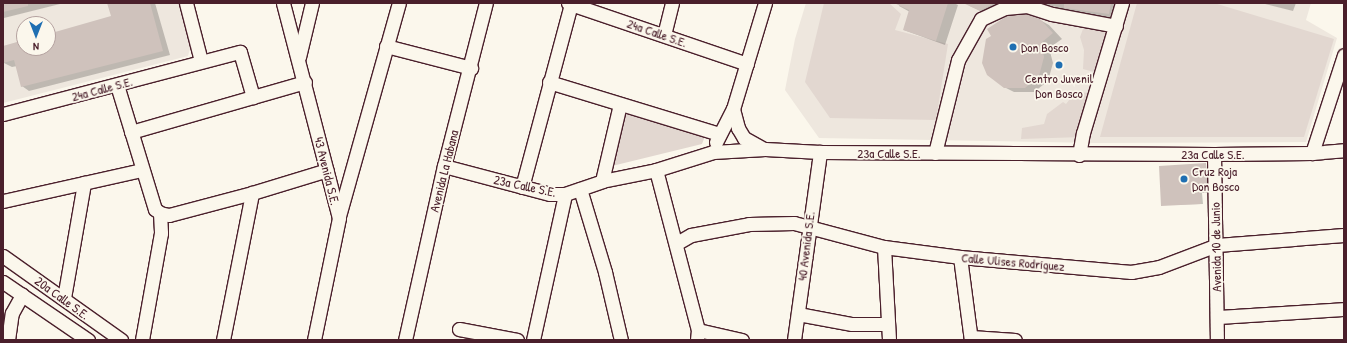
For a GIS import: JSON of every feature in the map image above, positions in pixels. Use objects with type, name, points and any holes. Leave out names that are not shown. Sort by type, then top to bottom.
[{"type":"street","points":[[186,3],[200,61]]},
{"type":"street","name":"43 Avenida S.E.","points":[[283,3],[328,170],[339,218],[314,340]]},
{"type":"street","points":[[298,59],[312,3]]},
{"type":"street","points":[[339,218],[399,3]]},
{"type":"street","name":"Avenida La Habana","points":[[405,340],[444,166],[472,68],[486,3]]},
{"type":"street","points":[[664,36],[672,3]]},
{"type":"street","points":[[713,152],[719,134],[733,109],[765,3]]},
{"type":"street","points":[[1079,155],[1083,133],[1122,3]]},
{"type":"street","points":[[522,187],[570,4]]},
{"type":"street","name":"24a Calle S.E.","points":[[570,4],[747,64]]},
{"type":"street","points":[[935,153],[958,60],[981,19],[1005,8],[1027,6],[1052,14],[1116,26]]},
{"type":"street","points":[[386,46],[472,68]]},
{"type":"street","name":"24a Calle S.E.","points":[[3,114],[117,85],[200,61],[240,52],[253,97]]},
{"type":"street","points":[[1312,153],[1344,55]]},
{"type":"street","points":[[131,132],[305,82]]},
{"type":"street","points":[[549,82],[719,134]]},
{"type":"street","points":[[117,85],[142,170],[155,209],[160,214],[169,215],[252,193],[328,170]]},
{"type":"street","points":[[602,181],[620,104]]},
{"type":"street","points":[[733,109],[738,128],[744,138],[754,146],[765,149]]},
{"type":"street","name":"23a Calle S.E.","points":[[444,166],[522,187],[565,194],[602,181],[656,170],[713,152],[765,149],[820,152],[1079,155],[1312,153],[1344,150]]},
{"type":"street","name":"40 Avenida S.E.","points":[[794,340],[808,228],[820,152]]},
{"type":"street","name":"Avenida 10 de Junio","points":[[1214,154],[1217,245],[1217,340]]},
{"type":"street","points":[[4,198],[84,183],[142,170]]},
{"type":"street","points":[[656,170],[677,243],[698,335],[742,340]]},
{"type":"street","points":[[64,298],[84,183]]},
{"type":"street","points":[[580,189],[605,272],[621,340]]},
{"type":"street","points":[[223,340],[252,193]]},
{"type":"street","points":[[533,340],[565,194]]},
{"type":"street","points":[[142,340],[161,233],[160,214]]},
{"type":"street","name":"Calle Ulises Rodríguez","points":[[677,243],[691,235],[749,224],[794,223],[808,228],[884,247],[960,258],[1131,272],[1159,267],[1217,245],[1344,235]]},
{"type":"street","points":[[884,247],[889,340]]},
{"type":"street","name":"20a Calle S.E.","points":[[3,256],[121,340]]},
{"type":"street","points":[[960,258],[971,338],[1015,340]]},
{"type":"street","name":"20a Calle S.E.","points":[[3,282],[88,340]]},
{"type":"street","points":[[8,340],[12,313],[22,295]]},
{"type":"street","points":[[1217,317],[1344,309]]},
{"type":"street","points":[[798,314],[852,324],[888,324]]},
{"type":"street","points":[[459,329],[517,340]]},
{"type":"shaded area","points":[[3,3],[180,3],[191,45],[188,56],[3,103]]},
{"type":"shaded area","name":"Centro Juvenil Don Bosco","points":[[806,3],[1311,3],[1306,20],[1337,38],[1306,142],[1096,143],[819,138],[785,90],[795,39]]},
{"type":"shaded area","points":[[824,3],[889,3],[901,14],[895,30],[948,44],[936,120],[830,118],[805,82]]},
{"type":"shaded area","points":[[1137,3],[1214,3],[1334,39],[1304,137],[1100,137]]},
{"type":"shaded area","points":[[1088,24],[1112,29],[1098,73],[1083,69],[1084,50],[1080,37],[1083,29]]},
{"type":"shaded area","points":[[1071,91],[1089,93],[1082,137],[1021,139],[1022,128],[1044,124],[1047,114],[1063,102],[1066,104],[1073,95]]},
{"type":"shaded area","points":[[626,114],[705,136],[702,144],[612,166]]},
{"type":"building","points":[[3,3],[28,3],[28,6],[3,12]]},
{"type":"building","points":[[107,3],[150,3],[163,51],[21,87],[14,60],[3,63],[3,46],[16,42],[16,56],[56,56],[56,32],[111,16]]},
{"type":"building","points":[[894,3],[948,3],[936,41],[903,30],[909,10]]},
{"type":"building","points":[[963,3],[995,3],[980,11]]},
{"type":"building","points":[[1064,3],[1111,3],[1109,14],[1064,8]]},
{"type":"building","name":"Don Bosco","points":[[1026,14],[1040,19],[1053,33],[1041,43],[1044,57],[1039,76],[1025,88],[1004,88],[987,75],[982,63],[986,39],[991,36],[987,29],[1007,16]]},
{"type":"building","name":"Cruz Roja Don Bosco","points":[[1206,163],[1207,192],[1200,192],[1201,204],[1161,206],[1159,166]]},
{"type":"place","name":"Don Bosco","points":[[1013,47]]},
{"type":"place","name":"Centro Juvenil Don Bosco","points":[[1059,65]]},
{"type":"place","name":"Cruz Roja Don Bosco","points":[[1184,179]]}]
